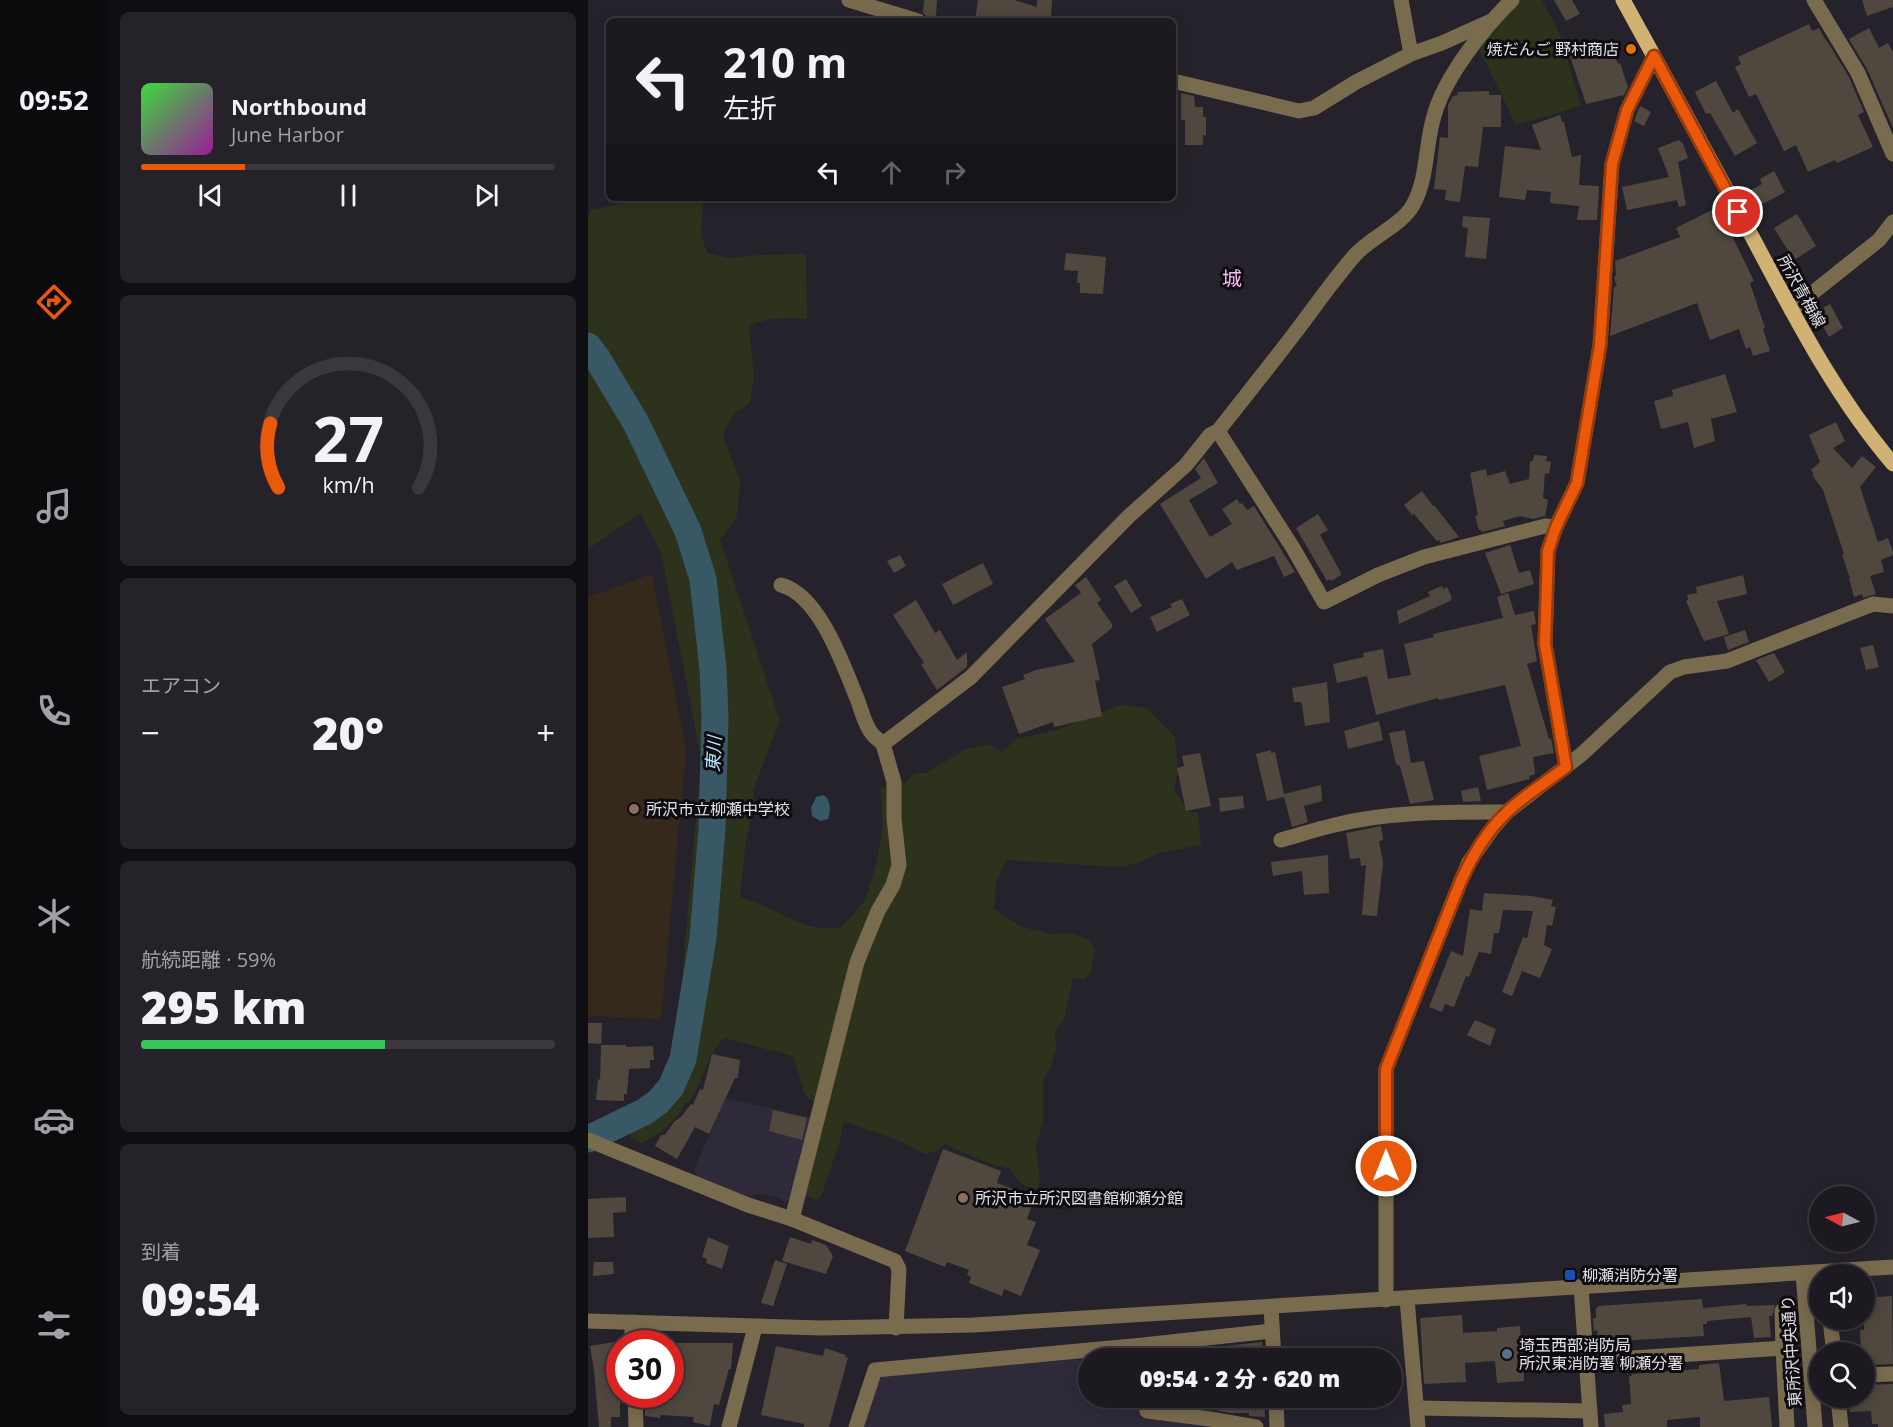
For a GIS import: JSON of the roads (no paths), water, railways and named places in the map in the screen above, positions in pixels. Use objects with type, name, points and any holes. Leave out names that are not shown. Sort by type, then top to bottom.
[{"type":"main road","name":"所沢青梅線","points":[[1623,0],[1791,310],[1849,408],[1893,464]]},
{"type":"street","points":[[849,0],[908,18]]},
{"type":"street","points":[[1401,0],[1411,54]]},
{"type":"street","points":[[884,744],[971,677],[1112,533],[1186,465],[1210,435],[1218,431],[1340,272],[1364,245],[1400,219],[1412,207],[1420,192],[1434,115],[1461,63],[1491,21],[1512,0]]},
{"type":"street","points":[[1814,0],[1858,73],[1893,154]]},
{"type":"street","points":[[1176,82],[1299,111],[1314,108],[1356,82],[1411,54],[1491,21]]},
{"type":"street","points":[[1566,767],[1545,644],[1548,551],[1556,527],[1577,483],[1600,345],[1612,164],[1627,110],[1654,56]]},
{"type":"street","points":[[1791,310],[1872,247],[1893,222]]},
{"type":"street","points":[[1218,431],[1293,548],[1324,602],[1378,575],[1424,557],[1545,526],[1556,527]]},
{"type":"street","points":[[781,585],[789,587],[804,597],[823,624],[845,669],[869,728],[884,744],[894,782],[894,818],[899,865],[893,885],[878,911],[857,962],[792,1219]]},
{"type":"street","points":[[1386,1300],[1386,1069],[1469,862],[1493,828],[1507,812],[1566,767],[1670,672],[1684,667],[1727,661],[1873,604],[1893,606]]},
{"type":"street","points":[[1281,840],[1336,824],[1374,818],[1507,812]]},
{"type":"street","points":[[588,1140],[748,1205],[792,1219],[895,1261],[898,1269],[896,1328]]},
{"type":"street","points":[[588,1321],[755,1327],[974,1326],[1893,1267]]},
{"type":"street","name":"東所沢中央通り","points":[[1803,1273],[1815,1427]]},
{"type":"street","points":[[1417,1408],[1590,1419],[1581,1287]]},
{"type":"street","points":[[1407,1299],[1418,1427]]},
{"type":"street","points":[[1271,1308],[1273,1348]]},
{"type":"street","points":[[1782,1311],[1787,1427]]},
{"type":"street","points":[[632,1322],[632,1330]]},
{"type":"street","points":[[729,1427],[755,1327]]},
{"type":"street","points":[[1168,1348],[1272,1331]]},
{"type":"street","points":[[1587,1361],[1783,1348]]},
{"type":"street","points":[[856,1427],[875,1370],[1078,1356]]},
{"type":"street","points":[[1875,1375],[1893,1374]]},
{"type":"street","points":[[635,1408],[636,1427]]},
{"type":"street","points":[[1147,1408],[1147,1412],[1256,1427]]},
{"type":"street","points":[[1276,1408],[1277,1427]]},
{"type":"street","points":[[1839,1408],[1841,1427]]},
{"type":"water","points":[[823,795],[829,802],[830,812],[828,819],[820,821],[812,816],[811,808],[816,797]]},
{"type":"waterway","name":"東川","points":[[588,346],[636,423],[688,531],[703,579],[713,669],[715,717],[712,829],[703,938],[683,1059],[671,1087],[658,1102],[644,1112],[588,1139]]},
{"type":"place","name":"焼だんご 野村商店","points":[[1631,49]]},
{"type":"place","name":"所沢市立柳瀬中学校","points":[[634,809]]},
{"type":"place","name":"所沢市立所沢図書館柳瀬分館","points":[[963,1198]]},
{"type":"place","name":"柳瀬消防分署","points":[[1570,1275]]},
{"type":"place","name":"埼玉西部消防局 所沢東消防署 柳瀬分署","points":[[1507,1354]]},
{"type":"district","name":"城","points":[[1232,278]]}]
